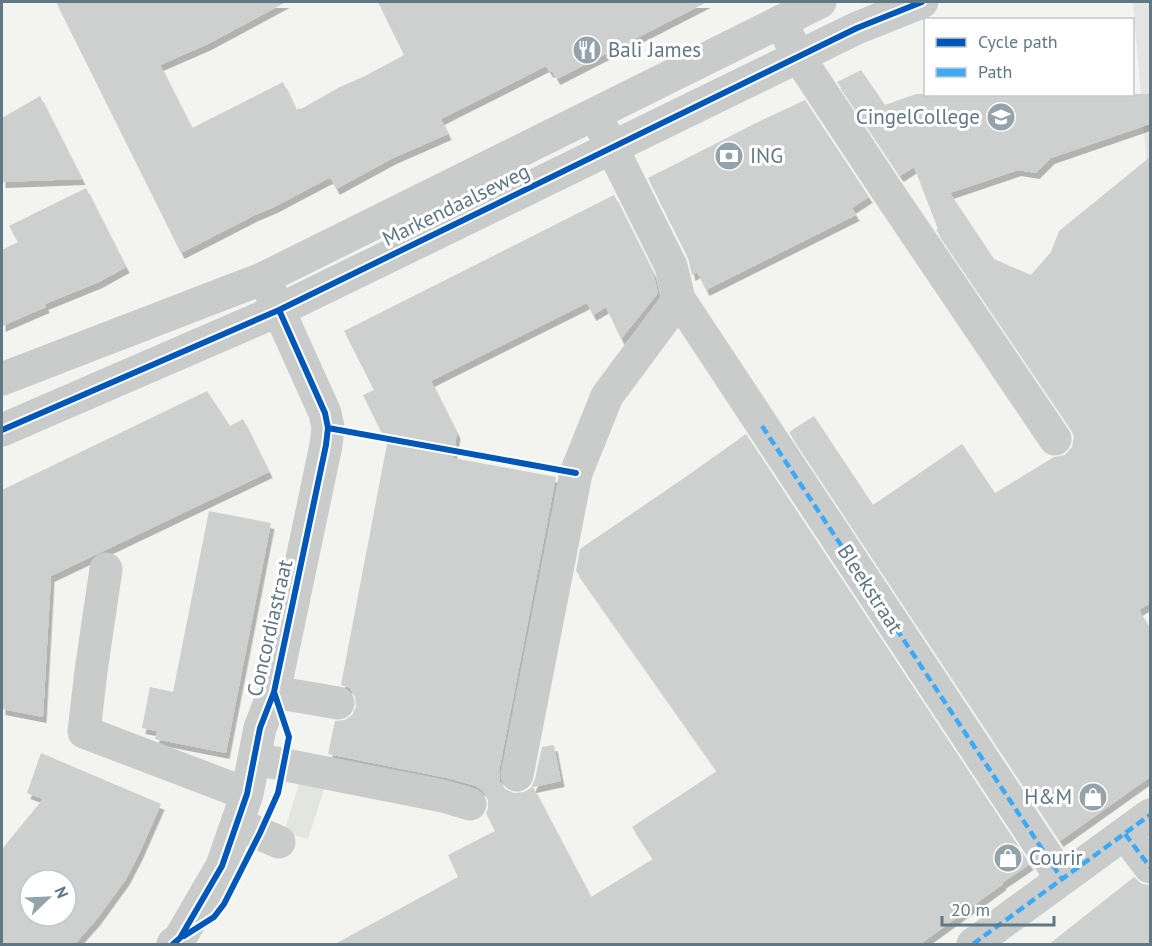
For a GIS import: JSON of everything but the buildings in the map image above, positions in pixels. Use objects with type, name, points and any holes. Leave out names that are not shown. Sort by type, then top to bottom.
[{"type":"street","name":"Markendaalseweg","points":[[2,379],[264,278],[820,2]]},
{"type":"street","name":"Markendaalseweg","points":[[2,430],[279,310],[798,56],[857,28],[922,2]]},
{"type":"street","points":[[781,21],[798,56],[1055,439]]},
{"type":"street","points":[[594,113],[611,147]]},
{"type":"street","name":"Bleekstraat","points":[[611,147],[671,266],[679,299],[1062,879]]},
{"type":"street","points":[[879,222],[884,186]]},
{"type":"street","points":[[264,278],[279,310]]},
{"type":"street","points":[[517,776],[576,473],[607,396],[679,299]]},
{"type":"street","name":"Concordiastraat","points":[[173,945],[180,938],[222,866],[242,809],[255,759],[260,728],[274,692],[326,445],[328,428],[325,413],[279,310]]},
{"type":"street","points":[[106,569],[84,732],[242,809],[279,842]]},
{"type":"street","points":[[274,692],[338,703]]},
{"type":"street","points":[[255,759],[443,796],[470,804]]},
{"type":"street","points":[[973,945],[1150,814]]},
{"type":"street","points":[[1125,834],[1150,867]]},
{"type":"shaded area","points":[[1133,2],[1150,2],[1150,203]]},
{"type":"shaded area","points":[[301,778],[326,783],[308,839],[284,832]]},
{"type":"marked path","points":[[762,426],[1062,879]]},
{"type":"marked path","points":[[973,944],[1150,815]]},
{"type":"marked path","points":[[1125,834],[1150,867]]},
{"type":"cycle path","points":[[2,430],[279,310],[857,28],[922,2]]},
{"type":"cycle path","points":[[173,944],[180,938],[222,866],[247,794],[260,728],[274,692],[326,445],[328,428],[325,413],[279,310]]},
{"type":"cycle path","points":[[328,428],[576,473]]},
{"type":"cycle path","points":[[184,936],[214,917],[224,904],[278,793],[289,737],[274,692]]},
{"type":"place","name":"Bali James","points":[[587,50]]},
{"type":"place","name":"CingelCollege","points":[[1001,117]]},
{"type":"place","name":"ING","points":[[729,156]]},
{"type":"place","name":"H&M","points":[[1093,797]]},
{"type":"place","name":"Courir","points":[[1008,858]]}]
